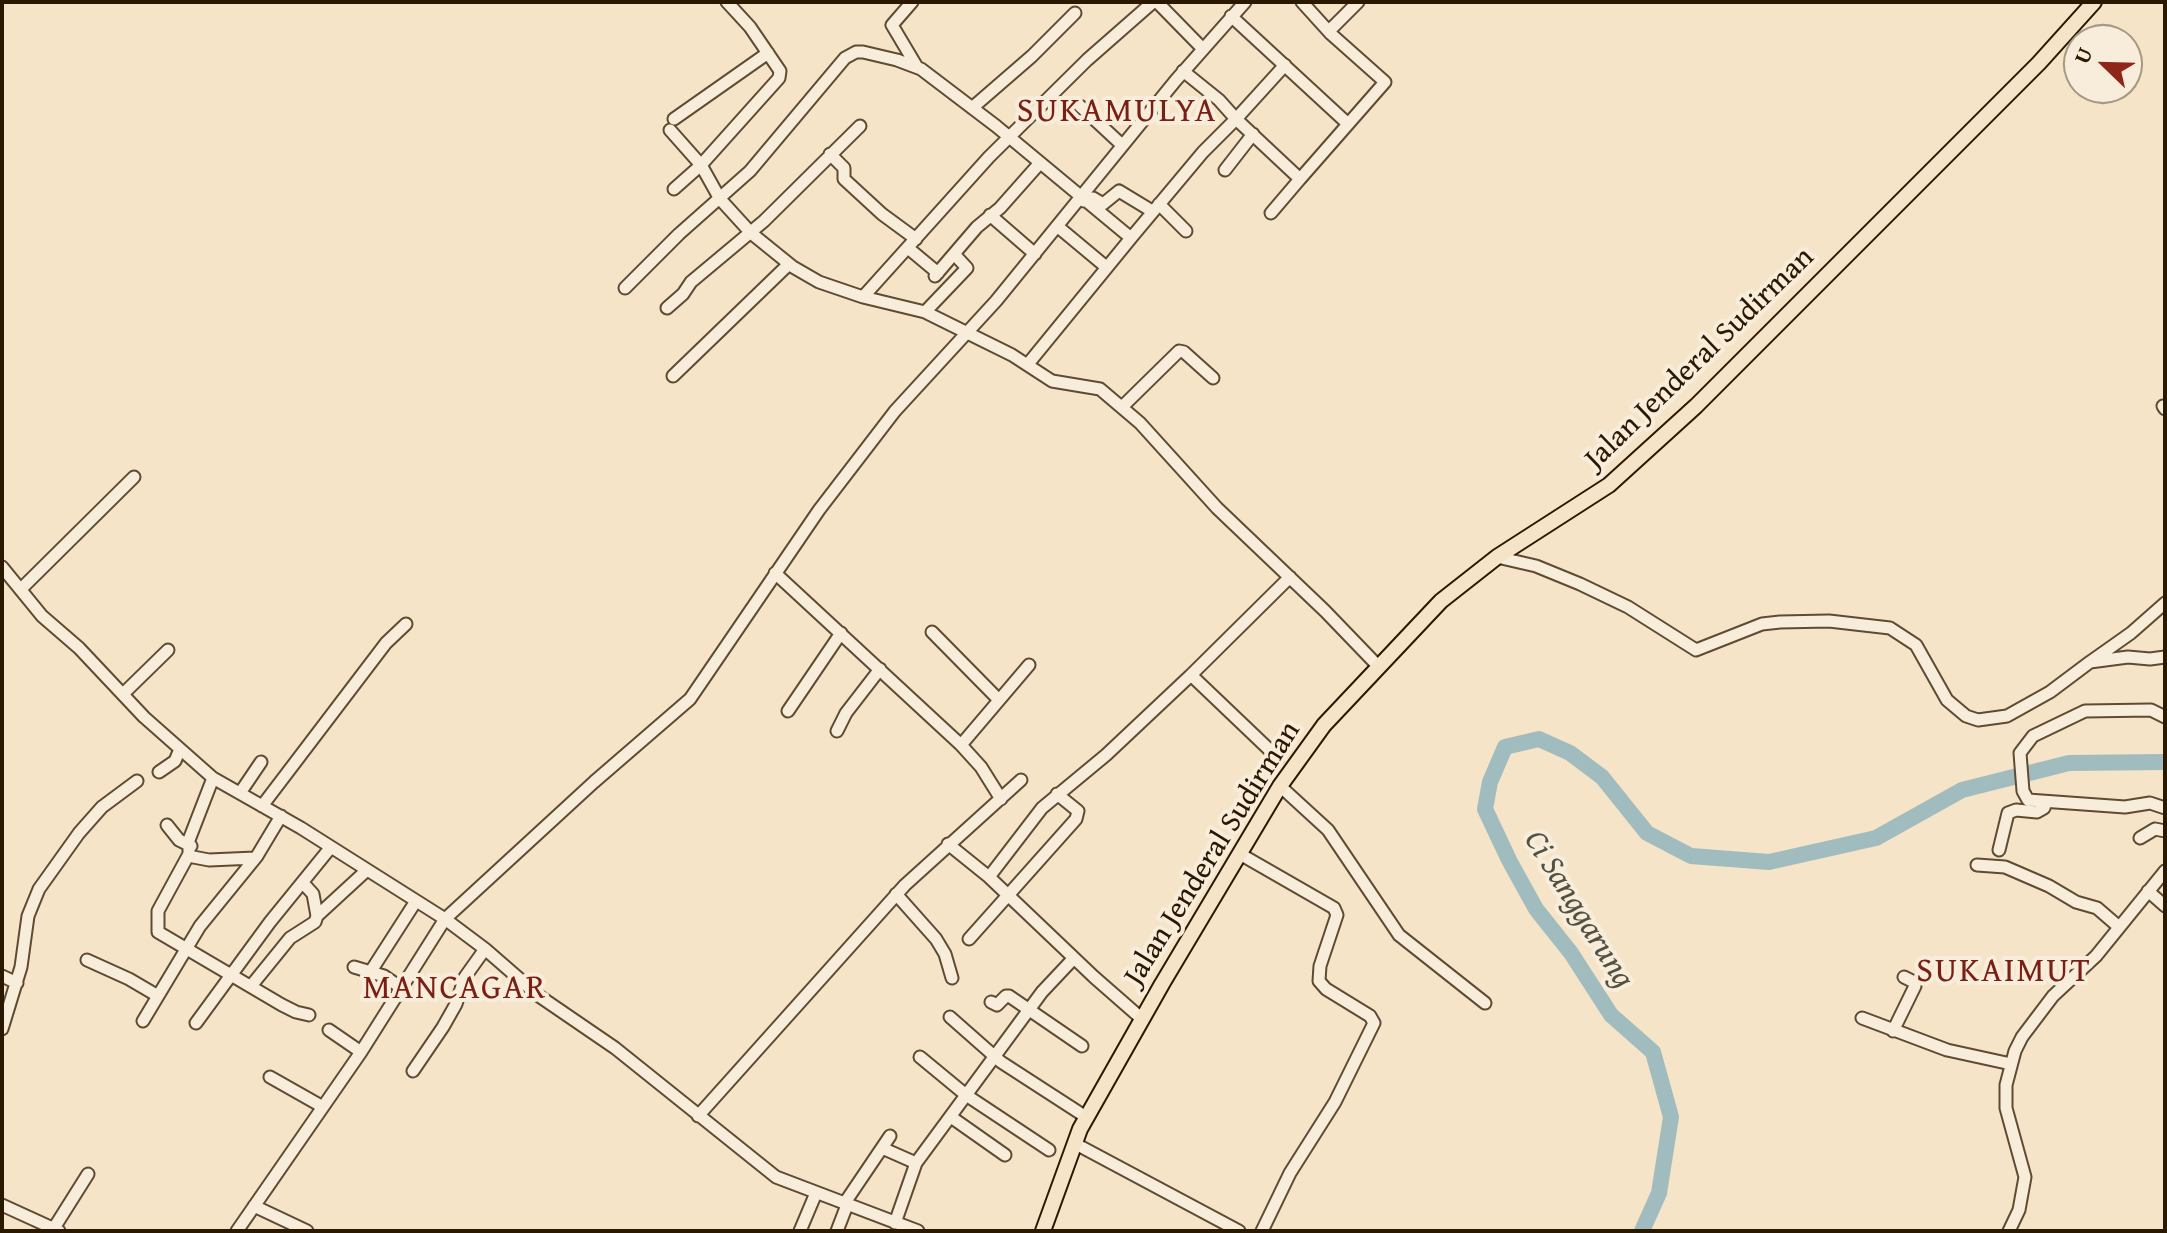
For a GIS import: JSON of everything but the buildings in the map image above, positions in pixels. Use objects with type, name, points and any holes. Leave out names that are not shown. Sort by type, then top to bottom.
[{"type":"main road","name":"Jalan Jenderal Sudirman","points":[[1043,1231],[1086,1117],[1280,786],[1324,725],[1441,601],[1497,557],[1626,472],[2039,63],[2094,2]]},
{"type":"street","points":[[674,189],[701,165],[779,78],[779,66],[727,2]]},
{"type":"street","points":[[912,2],[892,25],[917,68]]},
{"type":"street","points":[[863,297],[957,190],[1087,60],[1155,2],[1203,49]]},
{"type":"street","points":[[237,1231],[361,1052],[445,919],[690,699],[775,573],[895,411],[967,334],[1082,199],[1183,71],[1245,2]]},
{"type":"street","points":[[1271,213],[1385,82],[1302,2]]},
{"type":"street","points":[[1329,31],[1358,2]]},
{"type":"street","points":[[972,108],[1032,56],[1075,13]]},
{"type":"street","points":[[1231,16],[1347,123]]},
{"type":"street","points":[[625,288],[775,144],[817,90],[851,54],[863,52],[917,68],[972,108],[1131,238]]},
{"type":"street","points":[[768,53],[672,125],[701,165],[720,199],[751,233],[789,264],[819,282],[863,297],[925,312],[1060,383],[1084,384],[1100,389],[1159,443],[1217,508],[1378,666]]},
{"type":"street","points":[[1028,364],[1105,266],[1212,142],[1285,65]]},
{"type":"street","points":[[1183,71],[1219,100],[1300,179]]},
{"type":"street","points":[[1080,106],[1122,145]]},
{"type":"street","points":[[667,308],[691,282],[751,233],[860,126]]},
{"type":"street","points":[[1225,170],[1253,134]]},
{"type":"street","points":[[830,154],[844,168],[844,179],[912,244],[937,275],[1039,164]]},
{"type":"street","points":[[1082,199],[1093,198],[1103,204],[1119,191],[1156,208],[1186,231]]},
{"type":"street","points":[[990,215],[1035,254]]},
{"type":"street","points":[[1057,226],[1105,266]]},
{"type":"street","points":[[925,312],[967,268],[954,254]]},
{"type":"street","points":[[673,376],[789,264]]},
{"type":"street","points":[[1122,407],[1179,351],[1213,378]]},
{"type":"street","points":[[21,589],[134,477]]},
{"type":"street","points":[[1497,557],[1536,566],[1580,584],[1628,607],[1696,650],[1762,624],[1829,621],[1890,628],[1916,645],[1947,700],[1966,716],[1978,720],[2007,716],[2050,692],[2131,633],[2165,603]]},
{"type":"street","points":[[3,570],[42,616],[213,778],[281,816],[445,919],[533,991],[615,1048],[776,1177],[914,1230]]},
{"type":"street","points":[[775,573],[961,745],[981,767],[1001,799]]},
{"type":"street","points":[[989,877],[1042,808],[1106,755],[1290,577]]},
{"type":"street","points":[[262,806],[386,643],[406,624]]},
{"type":"street","points":[[932,632],[999,700]]},
{"type":"street","points":[[788,711],[841,633]]},
{"type":"street","points":[[123,694],[168,650]]},
{"type":"street","points":[[2090,662],[2128,657],[2165,657]]},
{"type":"street","points":[[961,745],[1029,665]]},
{"type":"street","points":[[837,731],[846,713],[880,669]]},
{"type":"street","points":[[1191,675],[1278,758]]},
{"type":"street","points":[[2165,717],[2151,710],[2085,711],[2033,736],[2020,753],[2023,791],[2028,800],[2125,807],[2150,803],[2165,808]]},
{"type":"street","points":[[159,772],[175,761],[180,749]]},
{"type":"street","points":[[240,793],[261,762]]},
{"type":"street","points":[[213,778],[189,840],[190,851],[156,919],[158,932],[296,1012],[309,1015]]},
{"type":"street","points":[[698,1116],[896,894],[1021,780]]},
{"type":"street","points":[[2,1029],[26,945],[28,916],[39,889],[102,807],[137,781]]},
{"type":"street","points":[[1280,786],[1328,830],[1399,935],[1485,1003]]},
{"type":"street","points":[[969,939],[1076,819],[1078,811],[1057,794]]},
{"type":"street","points":[[1999,850],[2008,813],[2016,810],[2037,812],[2044,808],[2046,802]]},
{"type":"street","points":[[143,1021],[186,948],[217,903],[258,855],[281,816]]},
{"type":"street","points":[[167,825],[190,851],[209,860],[258,855]]},
{"type":"street","points":[[2140,838],[2150,830],[2165,831]]},
{"type":"street","points":[[948,844],[989,877],[1142,1019]]},
{"type":"street","points":[[196,1023],[230,973],[331,847]]},
{"type":"street","points":[[1240,854],[1334,908],[1337,915],[1320,966],[1319,981],[1326,989],[1370,1016],[1374,1023],[1335,1102],[1290,1173],[1262,1231]]},
{"type":"street","points":[[1977,865],[2005,867],[2049,886],[2076,902],[2097,908],[2119,927]]},
{"type":"street","points":[[251,986],[290,938],[314,921],[367,870]]},
{"type":"street","points":[[2009,1231],[2019,1210],[2025,1177],[2006,1108],[2011,1064],[2022,1037],[2043,1008],[2096,956],[2165,871]]},
{"type":"street","points":[[301,885],[313,894],[314,921]]},
{"type":"street","points":[[2148,891],[2165,906]]},
{"type":"street","points":[[896,894],[936,939],[945,954],[952,978]]},
{"type":"street","points":[[1007,894],[1142,1019]]},
{"type":"street","points":[[373,968],[416,901]]},
{"type":"street","points":[[413,1071],[443,1027],[456,1004],[465,977],[485,949]]},
{"type":"street","points":[[895,1223],[916,1163],[1030,1009],[1074,958]]},
{"type":"street","points":[[87,960],[158,996]]},
{"type":"street","points":[[354,967],[373,968],[400,987]]},
{"type":"street","points":[[2,976],[17,983]]},
{"type":"street","points":[[1893,1031],[1915,986],[1914,982],[1904,977]]},
{"type":"street","points":[[991,1002],[997,1005],[1009,996],[1082,1046]]},
{"type":"street","points":[[950,1017],[995,1056],[1086,1117]]},
{"type":"street","points":[[1862,1018],[1947,1050],[2011,1064]]},
{"type":"street","points":[[329,1030],[361,1052]]},
{"type":"street","points":[[920,1057],[966,1095],[1049,1150]]},
{"type":"street","points":[[270,1077],[323,1107]]},
{"type":"street","points":[[951,1117],[1005,1155]]},
{"type":"street","points":[[837,1231],[845,1204],[890,1136]]},
{"type":"street","points":[[1074,1143],[1239,1231]]},
{"type":"street","points":[[882,1148],[916,1163]]},
{"type":"street","points":[[2,1205],[57,1230],[88,1174]]},
{"type":"street","points":[[800,1231],[816,1193]]},
{"type":"street","points":[[254,1206],[307,1231]]},
{"type":"waterway","name":"Ci Sanggarung","points":[[1642,1231],[1659,1193],[1671,1117],[1653,1052],[1611,1015],[1571,953],[1536,909],[1509,860],[1485,809],[1490,782],[1505,747],[1539,739],[1570,753],[1602,777],[1647,833],[1691,856],[1769,862],[1876,838],[1962,790],[2069,763],[2165,762]]},
{"type":"district","name":"SUKAMULYA","points":[[1117,112]]},
{"type":"district","name":"SUKAIMUT","points":[[2004,972]]},
{"type":"district","name":"MANCAGAR","points":[[455,989]]}]
